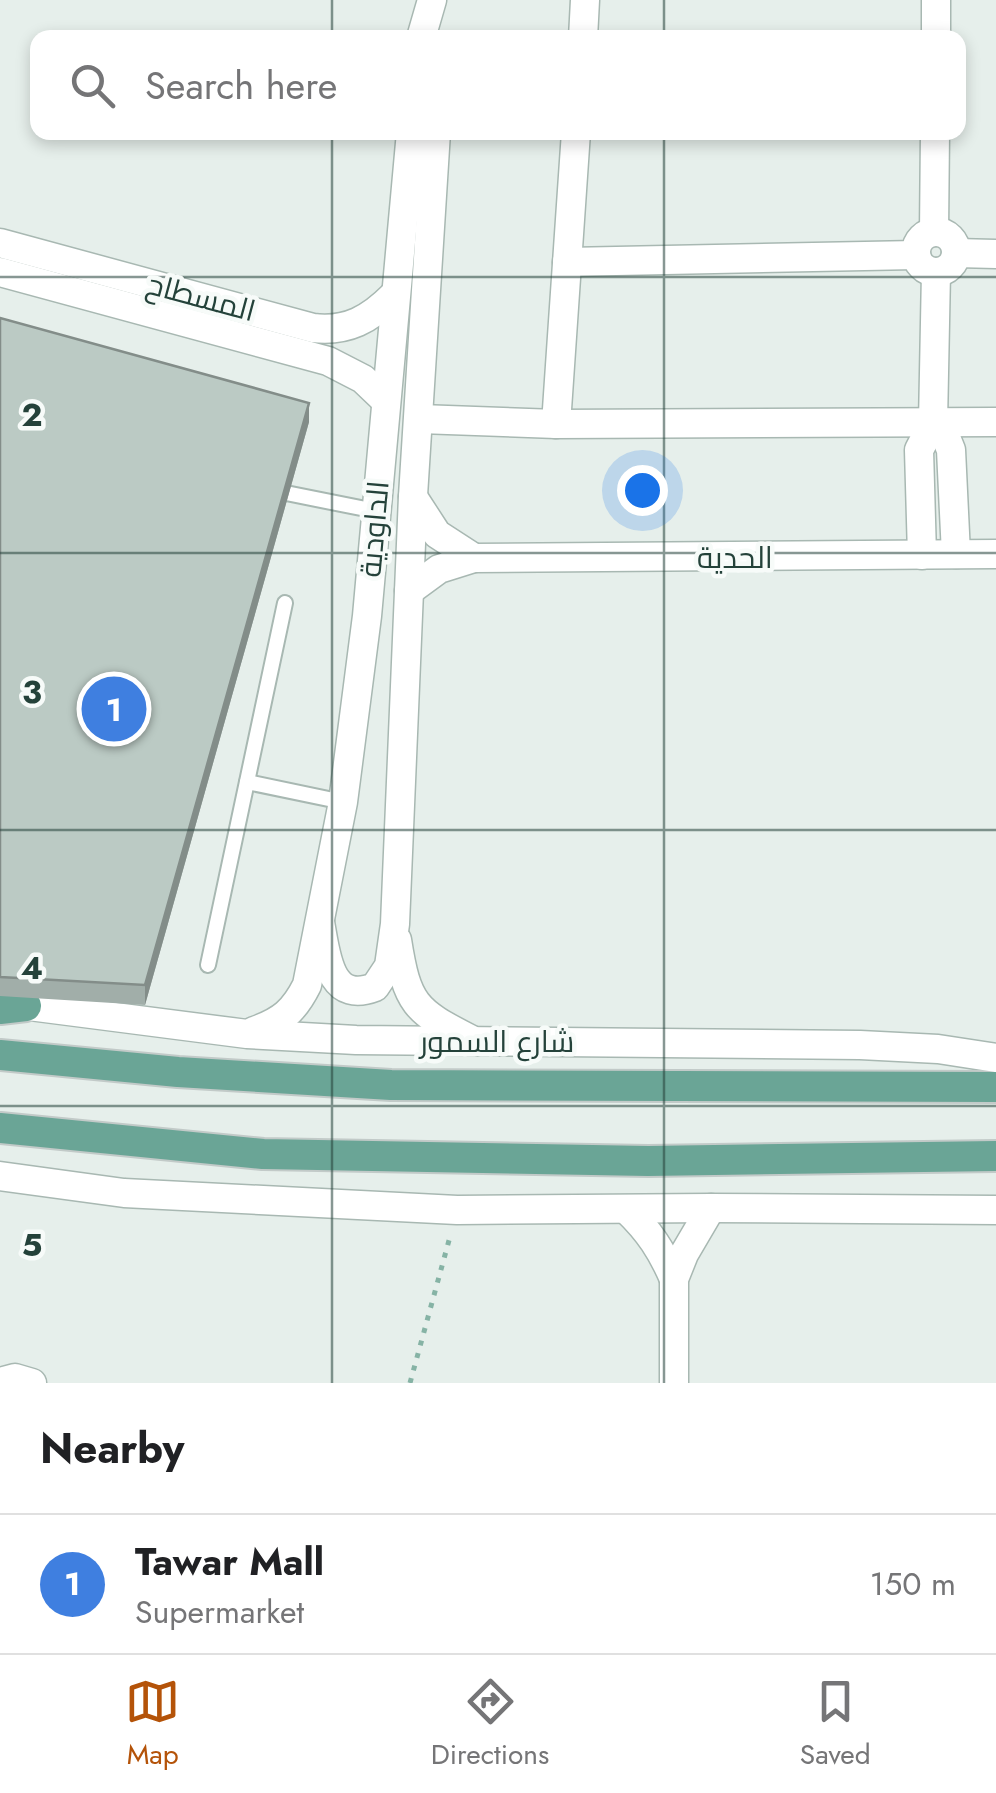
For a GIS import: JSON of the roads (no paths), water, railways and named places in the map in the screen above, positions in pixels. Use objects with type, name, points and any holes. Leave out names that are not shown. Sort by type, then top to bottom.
[{"type":"main road","name":"شارع السمور","points":[[0,1054],[178,1072],[390,1085],[996,1087]]},
{"type":"main road","points":[[0,1128],[263,1154],[648,1161],[996,1156]]},
{"type":"street","points":[[423,30],[432,0]]},
{"type":"street","points":[[432,0],[438,30]]},
{"type":"street","points":[[583,30],[585,0]]},
{"type":"street","points":[[936,0],[936,30]]},
{"type":"street","name":"الداودية","points":[[247,1034],[279,1022],[296,1007],[308,985],[343,802],[367,616],[410,140]]},
{"type":"street","name":"الداودية","points":[[320,922],[326,960],[336,981],[362,991],[376,986],[389,966],[395,924],[413,496],[436,140]]},
{"type":"street","points":[[556,424],[575,140]]},
{"type":"street","points":[[922,555],[920,450],[932,423],[936,260],[922,238],[934,232],[935,140]]},
{"type":"street","name":"المسطاح","points":[[0,242],[329,330],[389,350],[422,376]]},
{"type":"street","points":[[567,262],[936,260],[996,254]]},
{"type":"street","name":"المسطاح","points":[[0,272],[328,361],[363,379],[385,400]]},
{"type":"street","points":[[329,330],[365,320],[394,295]]},
{"type":"street","points":[[420,419],[556,424],[996,422]]},
{"type":"street","points":[[932,423],[951,450],[956,554]]},
{"type":"street","points":[[413,496],[437,534],[474,558]]},
{"type":"street","name":"الحدية","points":[[409,592],[439,570],[474,558],[996,554]]},
{"type":"street","name":"الداودية","points":[[395,924],[405,978],[417,1005],[434,1021],[478,1043]]},
{"type":"street","name":"شارع السمور","points":[[9,1006],[247,1034],[478,1043],[860,1045],[938,1049],[996,1058]]},
{"type":"street","points":[[0,1176],[124,1193],[457,1210],[996,1210]]},
{"type":"street","points":[[674,1279],[696,1230],[711,1208]]},
{"type":"street","points":[[627,1210],[648,1230],[674,1279],[674,1383]]},
{"type":"street","points":[[0,1382],[15,1378],[32,1383]]},
{"type":"lane","points":[[286,493],[376,511]]},
{"type":"lane","points":[[208,965],[285,604]]},
{"type":"lane","points":[[247,782],[343,802]]},
{"type":"place","name":"Tawar Mall","points":[[114,709]]}]
